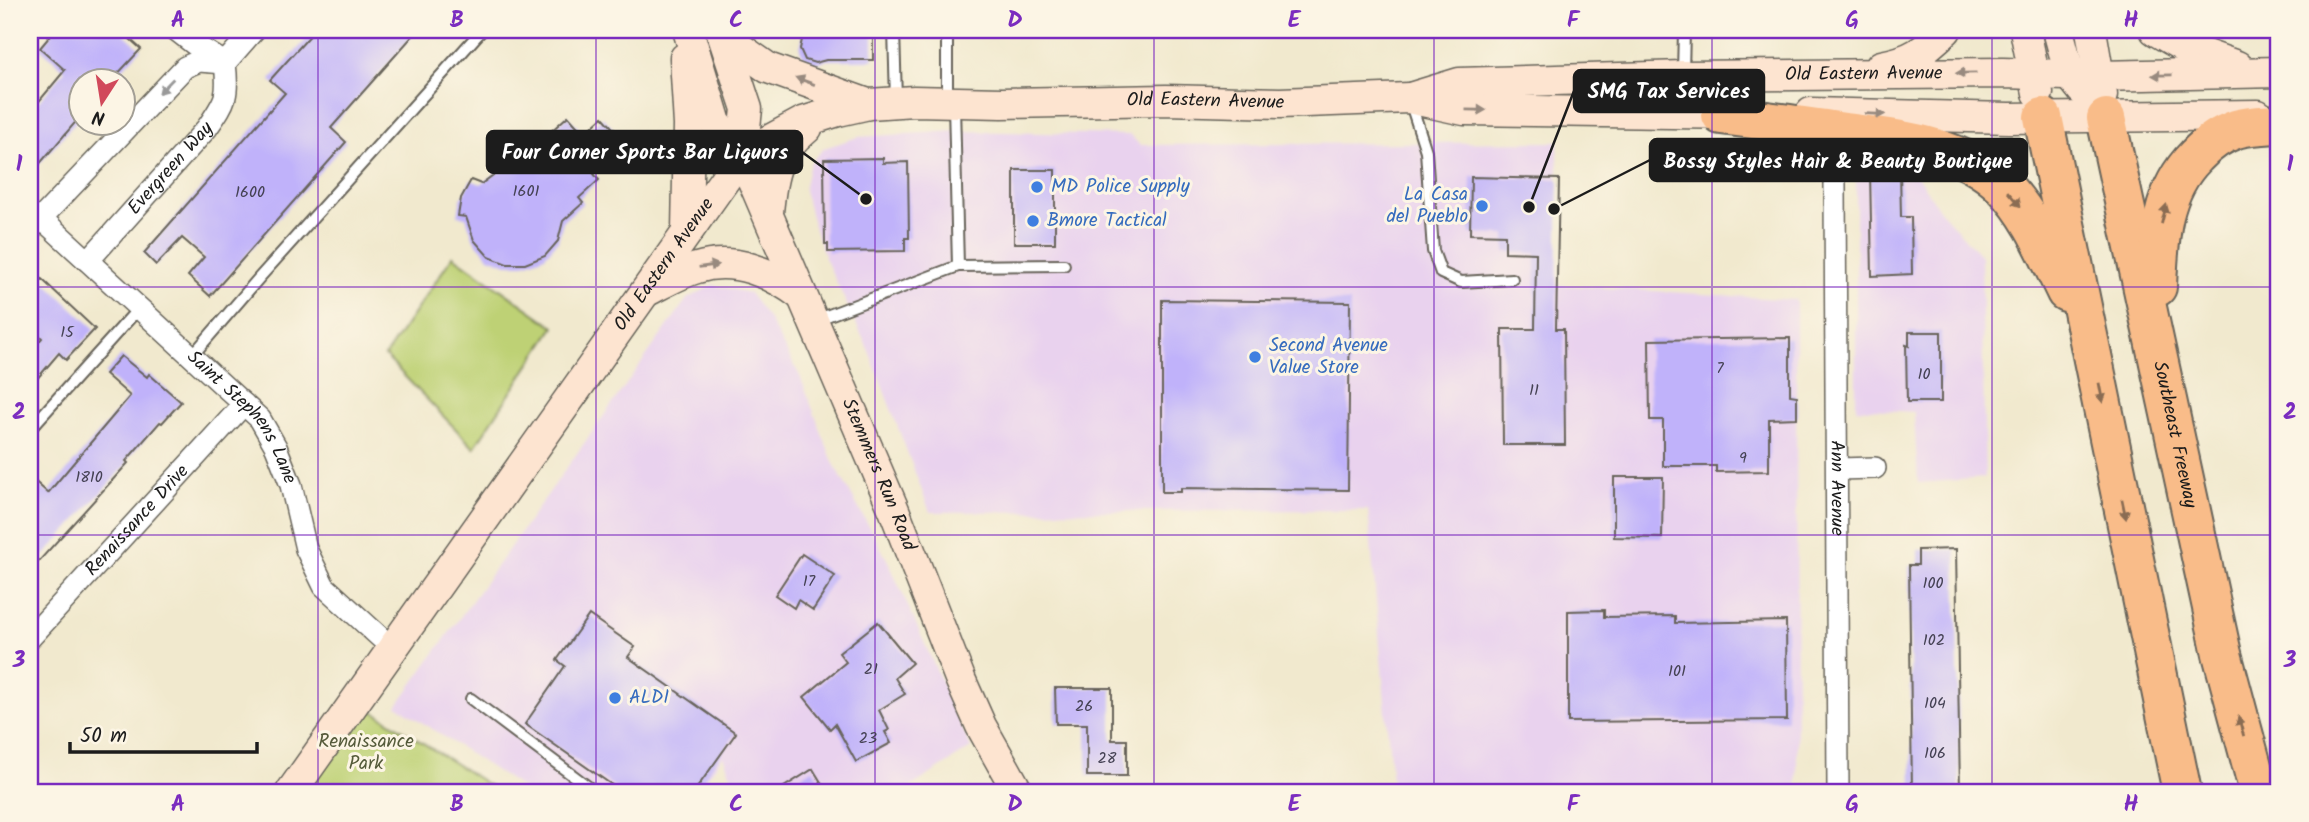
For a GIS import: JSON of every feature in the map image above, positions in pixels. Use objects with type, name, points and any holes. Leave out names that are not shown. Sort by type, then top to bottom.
[{"type":"highway","points":[[1721,115],[1904,140],[1938,148],[1969,160],[2002,185],[2023,209],[2091,344]]},
{"type":"highway","points":[[2043,117],[2182,792]]},
{"type":"highway","name":"Southeast Freeway","points":[[2106,118],[2222,654],[2259,792]]},
{"type":"highway","points":[[2154,331],[2160,229],[2169,195],[2179,176],[2202,150],[2217,138],[2237,128],[2279,124]]},
{"type":"street","points":[[176,30],[225,63]]},
{"type":"street","points":[[225,63],[254,30]]},
{"type":"street","points":[[686,30],[716,123],[742,155]]},
{"type":"street","points":[[686,30],[689,125],[687,232]]},
{"type":"street","points":[[1830,75],[1903,62],[1924,49],[1946,30]]},
{"type":"street","points":[[2025,30],[2043,117]]},
{"type":"street","points":[[2058,30],[2106,118]]},
{"type":"street","points":[[2085,76],[2091,30]]},
{"type":"street","points":[[2155,30],[2183,47],[2220,61],[2279,72]]},
{"type":"street","points":[[722,33],[747,110],[742,155]]},
{"type":"street","points":[[722,33],[768,68],[882,104]]},
{"type":"street","points":[[35,224],[184,67],[199,61],[225,63]]},
{"type":"street","name":"Evergreen Way","points":[[88,261],[207,128],[223,106],[228,91],[225,63]]},
{"type":"street","name":"Old Eastern Avenue","points":[[291,792],[742,155],[768,139],[819,117],[882,104],[1166,100],[1280,103],[1409,98],[1459,83],[1683,76],[2085,76],[2279,72]]},
{"type":"street","name":"Old Eastern Avenue","points":[[1409,98],[1464,110],[1721,115],[1830,113],[2106,118],[2279,114]]},
{"type":"street","points":[[768,216],[772,178],[780,157],[794,139],[819,117]]},
{"type":"street","name":"Stemmers Run Road","points":[[742,155],[894,510],[961,681],[981,726],[1018,792]]},
{"type":"street","name":"Ann Avenue","points":[[1835,184],[1838,792]]},
{"type":"street","name":"Saint Stephens Lane","points":[[35,224],[88,261],[260,419],[276,447],[291,485],[306,549],[324,586],[393,649]]},
{"type":"street","points":[[646,291],[698,267],[726,264],[753,269],[783,281],[801,295]]},
{"type":"street","name":"Renaissance Drive","points":[[30,638],[244,404]]},
{"type":"street","points":[[1838,469],[1875,468]]},
{"type":"lane","points":[[191,357],[482,30]]},
{"type":"lane","points":[[882,104],[894,30]]},
{"type":"lane","points":[[947,30],[958,266]]},
{"type":"lane","points":[[1683,76],[1684,30]]},
{"type":"lane","points":[[1409,98],[1426,151],[1433,251],[1441,273],[1461,282],[1512,279]]},
{"type":"lane","points":[[813,321],[958,266],[1064,265]]},
{"type":"lane","points":[[30,429],[139,308]]},
{"type":"lane","points":[[30,411],[39,419]]},
{"type":"lane","points":[[471,699],[595,792]]},
{"type":"shaded area","points":[[958,131],[1130,135],[1140,145],[1558,142],[1558,285],[1796,300],[1797,792],[1393,792],[1368,510],[930,512],[869,351],[825,258],[804,190],[810,163],[824,148],[858,137]]},
{"type":"shaded area","points":[[1856,165],[1912,168],[1939,209],[1981,256],[1985,478],[1918,483],[1914,412],[1856,408]]},
{"type":"shaded area","points":[[713,285],[749,293],[768,318],[800,376],[833,462],[888,561],[971,748],[903,792],[738,792],[723,756],[696,792],[528,792],[397,706],[687,299]]},
{"type":"green space","points":[[453,256],[554,327],[474,448],[385,356]]},
{"type":"green space","name":"Renaissance Park","points":[[356,700],[499,792],[290,792]]},
{"type":"building","points":[[55,30],[120,30],[141,49],[125,66],[66,66],[66,133],[30,175],[30,112],[65,70],[40,48]]},
{"type":"building","points":[[315,30],[418,30],[331,128],[346,142],[210,296],[188,276],[204,257],[182,238],[156,265],[144,253],[285,93],[270,80]]},
{"type":"building","points":[[804,30],[873,30],[873,60],[826,60],[815,63],[805,60],[800,49]]},
{"type":"building","points":[[568,116],[584,134],[603,117],[626,143],[594,174],[599,180],[579,198],[583,203],[563,221],[558,241],[545,256],[525,264],[507,264],[489,257],[474,240],[466,217],[458,216],[461,198],[471,180],[481,184],[496,173],[508,170]]},
{"type":"building","points":[[883,158],[883,163],[908,162],[909,238],[905,238],[905,251],[828,252],[828,244],[825,244],[824,159]]},
{"type":"building","points":[[1014,170],[1055,170],[1055,243],[1014,243]]},
{"type":"building","points":[[1900,170],[1901,217],[1911,217],[1912,274],[1872,276],[1870,171]]},
{"type":"building","points":[[1471,177],[1559,179],[1556,329],[1564,329],[1565,445],[1503,445],[1502,329],[1535,329],[1536,253],[1505,252],[1505,235],[1470,234]]},
{"type":"building","points":[[30,268],[95,329],[66,360],[59,353],[30,387],[30,352],[42,338],[30,326]]},
{"type":"building","name":"Second Avenue Value Store","points":[[1162,300],[1350,302],[1348,490],[1181,488],[1181,492],[1162,492]]},
{"type":"building","points":[[1909,332],[1941,332],[1941,402],[1907,402],[1906,345],[1909,346]]},
{"type":"building","points":[[1790,338],[1790,395],[1797,396],[1797,418],[1769,419],[1769,471],[1716,472],[1716,466],[1663,466],[1663,420],[1650,420],[1649,340]]},
{"type":"building","points":[[121,356],[147,377],[149,374],[181,402],[162,423],[160,422],[126,461],[128,463],[30,571],[30,477],[48,493],[130,396],[105,374]]},
{"type":"building","points":[[1614,477],[1663,477],[1662,538],[1614,537]]},
{"type":"building","points":[[1956,549],[1960,792],[1912,792],[1909,565],[1918,565],[1918,550]]},
{"type":"building","points":[[802,554],[835,576],[813,610],[798,600],[794,608],[775,595]]},
{"type":"building","points":[[1604,610],[1604,617],[1675,616],[1675,623],[1786,621],[1787,720],[1568,722],[1568,611]]},
{"type":"building","name":"ALDI","points":[[589,615],[635,647],[628,657],[736,733],[694,792],[622,792],[525,724],[565,666],[557,660]]},
{"type":"building","points":[[878,622],[912,663],[895,678],[905,694],[879,710],[889,730],[885,732],[891,743],[856,762],[835,724],[830,729],[804,697],[846,662],[839,653]]},
{"type":"building","points":[[1055,688],[1112,688],[1112,740],[1127,740],[1127,776],[1087,776],[1087,724],[1056,724]]},
{"type":"building","points":[[813,769],[827,792],[776,792]]},
{"type":"place","name":"MD Police Supply","points":[[1037,187]]},
{"type":"place","name":"Four Corner Sports Bar Liquors","points":[[866,199]]},
{"type":"place","name":"La Casa del Pueblo","points":[[1482,206]]},
{"type":"place","name":"SMG Tax Services","points":[[1529,207]]},
{"type":"place","name":"Bossy Styles Hair & Beauty Boutique","points":[[1554,209]]},
{"type":"place","name":"Bmore Tactical","points":[[1033,221]]},
{"type":"place","name":"Second Avenue Value Store","points":[[1255,357]]},
{"type":"place","name":"ALDI","points":[[615,698]]}]
